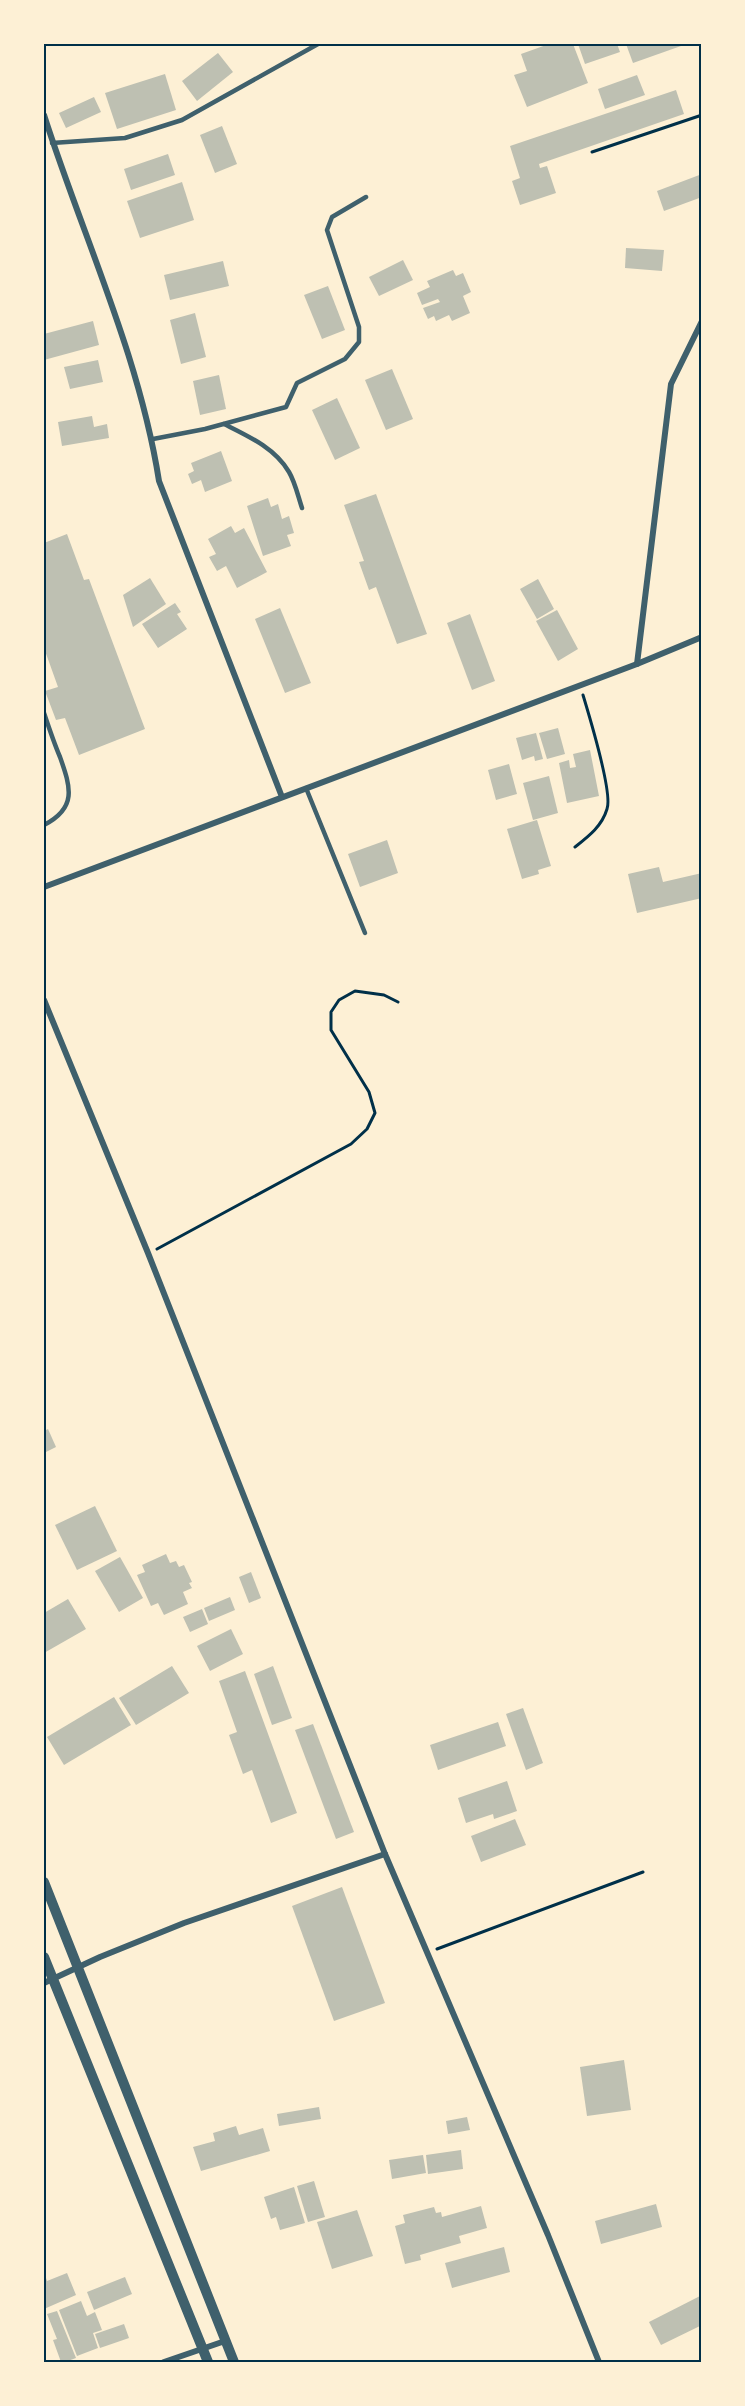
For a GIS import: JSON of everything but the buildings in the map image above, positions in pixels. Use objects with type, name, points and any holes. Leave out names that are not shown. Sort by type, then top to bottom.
[{"type":"street","points":[[44,115],[52,143],[113,304],[153,439],[159,481],[282,797]]},
{"type":"street","points":[[638,664],[671,384],[702,321]]},
{"type":"street","points":[[44,887],[638,664],[702,637]]},
{"type":"street","points":[[44,1000],[148,1253],[385,1854],[548,2235],[599,2362]]},
{"type":"street","points":[[48,1981],[184,1923],[385,1854]]},
{"type":"street","points":[[44,1882],[234,2362]]},
{"type":"street","points":[[44,1957],[48,1981],[208,2362]]},
{"type":"street","points":[[164,2362],[225,2341]]},
{"type":"lane","points":[[52,143],[125,138],[182,120],[318,44]]},
{"type":"lane","points":[[153,439],[286,407],[297,383],[345,360],[359,342],[359,327],[327,230],[332,217],[366,197]]},
{"type":"lane","points":[[222,424],[248,435],[272,451],[290,472],[302,508]]},
{"type":"lane","points":[[44,713],[68,780],[70,794],[66,807],[53,820],[44,825]]},
{"type":"lane","points":[[306,788],[365,933]]},
{"type":"path","points":[[592,152],[702,115]]},
{"type":"path","points":[[575,847],[597,830],[609,807],[600,754],[580,685]]},
{"type":"path","points":[[148,1253],[351,1144],[367,1129],[375,1113],[369,1092],[331,1030],[331,1012],[339,1000],[355,991],[384,995],[398,1002]]},
{"type":"path","points":[[428,1953],[643,1872]]}]
